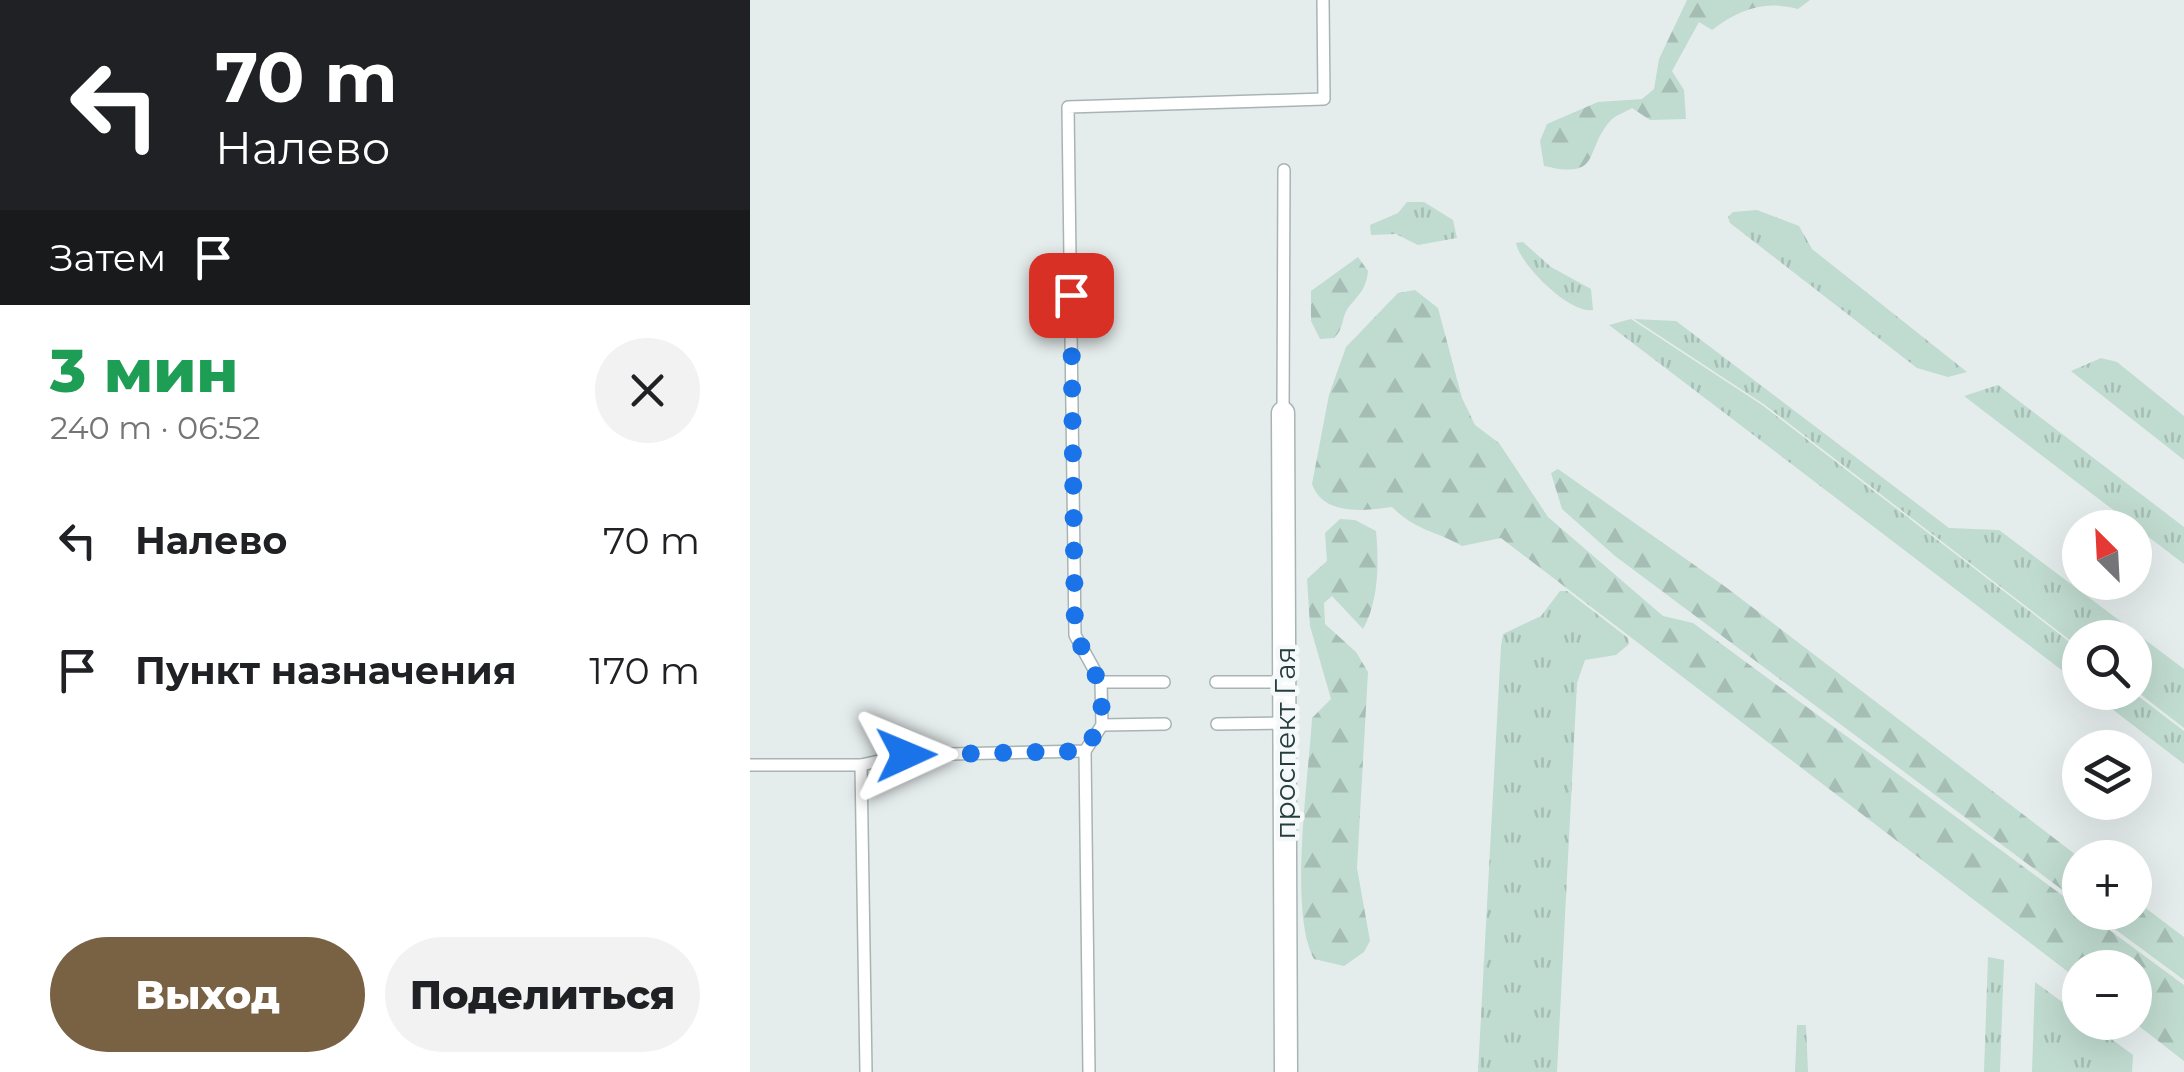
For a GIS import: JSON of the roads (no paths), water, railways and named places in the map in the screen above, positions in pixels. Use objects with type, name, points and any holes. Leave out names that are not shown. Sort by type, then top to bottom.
[{"type":"street","name":"проспект Гая","points":[[1283,413],[1286,1072]]},
{"type":"lane","points":[[1088,1072],[1085,751],[1102,725],[1102,682],[1075,635],[1068,107],[1324,99],[1323,0]]},
{"type":"lane","points":[[1283,413],[1284,170]]},
{"type":"lane","points":[[1102,682],[1164,682]]},
{"type":"lane","points":[[1216,682],[1284,682]]},
{"type":"lane","points":[[1217,724],[1284,723]]},
{"type":"lane","points":[[1102,725],[1165,724]]},
{"type":"lane","points":[[750,765],[861,765],[906,755],[1085,751]]},
{"type":"lane","points":[[861,765],[866,1072]]}]
